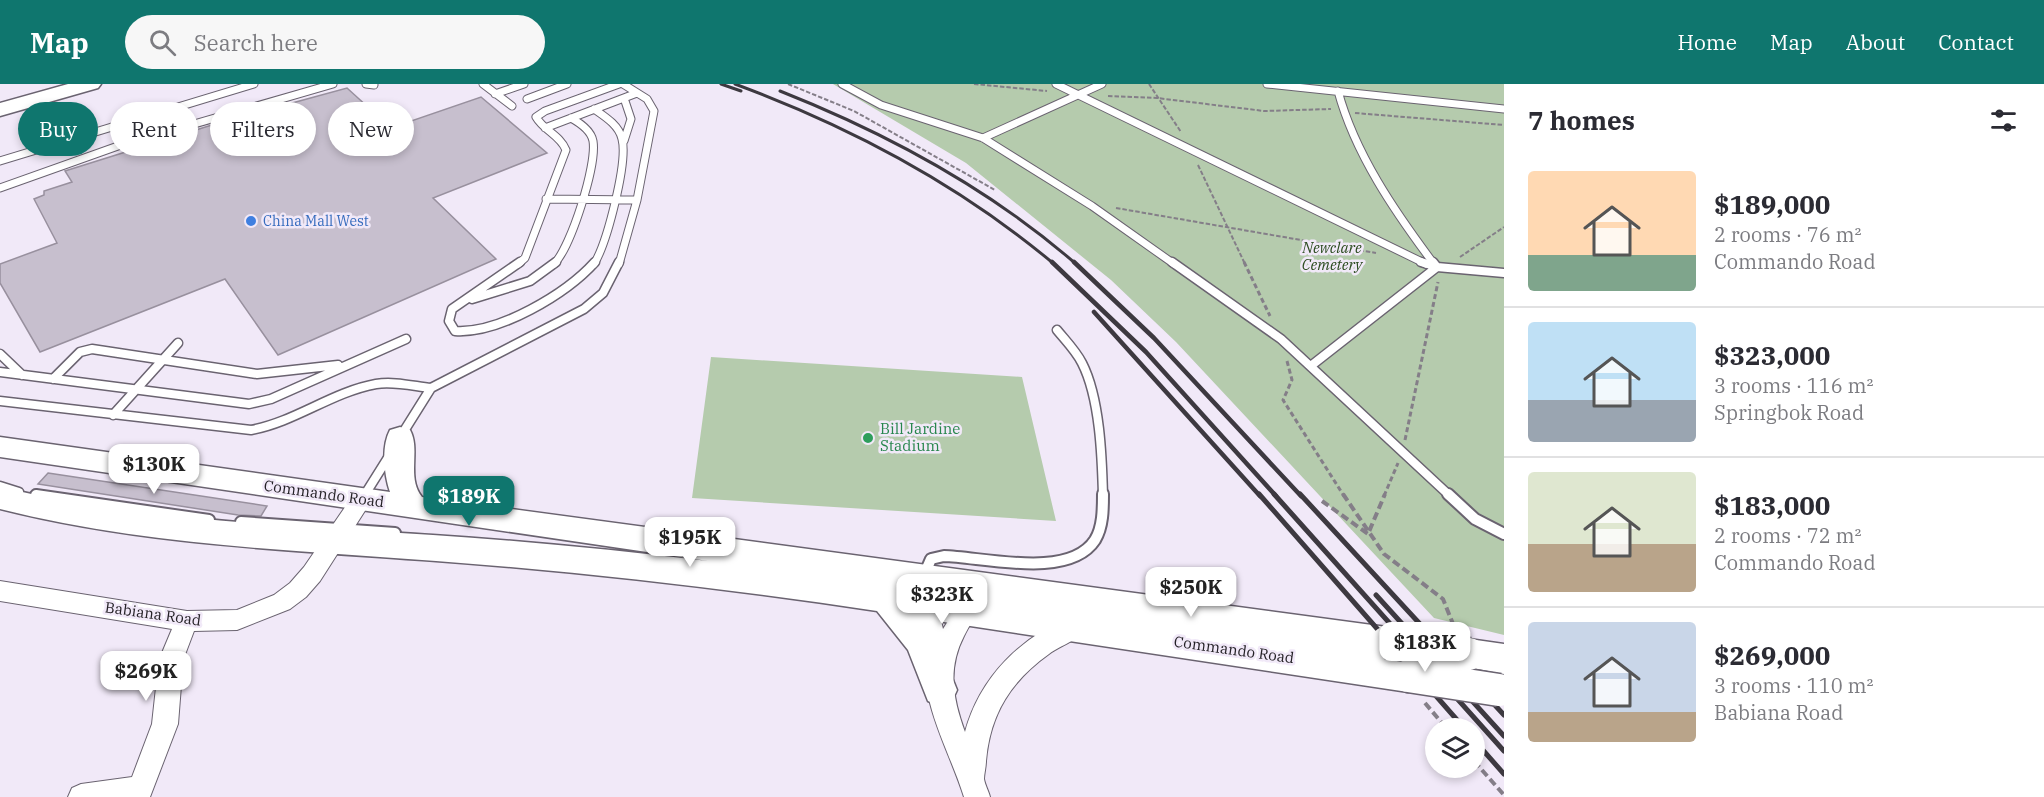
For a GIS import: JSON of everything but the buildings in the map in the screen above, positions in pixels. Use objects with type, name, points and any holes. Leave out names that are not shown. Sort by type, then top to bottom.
[{"type":"highway","points":[[0,90],[22,84]]},
{"type":"highway","points":[[0,110],[91,84]]},
{"type":"main road","points":[[400,436],[400,485],[406,499],[410,525]]},
{"type":"main road","name":"Commando Road","points":[[0,447],[358,504],[410,525],[977,597],[1494,674]]},
{"type":"main road","name":"Commando Road","points":[[0,498],[31,507],[123,521],[339,535],[642,566],[884,598],[925,591]]},
{"type":"main road","name":"Commando Road","points":[[977,597],[1076,627],[1396,659],[1494,674]]},
{"type":"main road","points":[[884,598],[904,617],[921,639],[940,681]]},
{"type":"street","name":"Babiana Road","points":[[0,591],[187,621],[237,620],[282,602],[298,590],[312,574],[358,504]]},
{"type":"street","points":[[925,591],[940,681],[957,747],[974,786]]},
{"type":"street","points":[[940,681],[954,632],[977,597]]},
{"type":"street","points":[[81,797],[138,793],[165,724],[171,660],[187,621]]},
{"type":"street","points":[[974,786],[978,727],[992,696],[1030,652],[1053,637],[1076,627]]},
{"type":"lane","points":[[0,160],[254,84]]},
{"type":"lane","points":[[0,188],[118,146],[333,84]]},
{"type":"lane","points":[[366,84],[374,85]]},
{"type":"lane","points":[[484,84],[512,106]]},
{"type":"lane","points":[[495,94],[524,84]]},
{"type":"lane","points":[[527,99],[567,84]]},
{"type":"lane","points":[[618,84],[540,114],[536,120],[562,141],[566,150],[525,258],[505,275],[461,302],[448,317],[449,325],[454,331],[472,333],[518,314],[575,281],[595,261],[615,200],[624,141],[632,119],[624,98]]},
{"type":"lane","points":[[358,504],[431,388],[563,321],[584,309],[603,293],[618,266],[638,201],[654,111],[652,104],[623,84]]},
{"type":"lane","points":[[842,84],[881,105],[983,138],[1082,202],[1281,339],[1475,519],[1504,534]]},
{"type":"lane","points":[[1056,84],[1415,260],[1442,267],[1504,273]]},
{"type":"lane","points":[[983,138],[1102,84]]},
{"type":"lane","points":[[1268,84],[1504,109]]},
{"type":"lane","points":[[1338,91],[1341,111],[1389,195],[1442,267]]},
{"type":"lane","points":[[545,128],[637,93]]},
{"type":"lane","points":[[594,109],[619,129],[624,141]]},
{"type":"lane","points":[[461,302],[526,283],[547,270],[565,250],[582,199],[594,146],[589,131],[571,118]]},
{"type":"lane","points":[[546,199],[638,201]]},
{"type":"lane","points":[[1312,366],[1442,267]]},
{"type":"lane","points":[[0,456],[358,504],[925,591],[927,565],[937,557],[961,555],[1040,563],[1081,553],[1091,545],[1098,534],[1102,516],[1101,466],[1090,387],[1079,356],[1058,330]]},
{"type":"lane","points":[[0,372],[249,404],[271,399],[406,339]]},
{"type":"lane","points":[[113,415],[178,343]]},
{"type":"lane","points":[[53,379],[85,350],[257,374],[285,373],[352,363]]},
{"type":"lane","points":[[0,354],[23,375]]},
{"type":"lane","points":[[0,401],[251,430],[277,425],[360,388],[375,384],[431,388]]},
{"type":"lane","points":[[0,486],[22,493],[339,535],[410,525]]},
{"type":"path","points":[[788,84],[854,111],[994,190]]},
{"type":"path","points":[[974,84],[1077,94],[1157,98],[1264,111],[1334,109],[1504,125]]},
{"type":"path","points":[[1082,202],[1381,254]]},
{"type":"path","points":[[1322,501],[1368,534],[1403,451],[1435,288],[1442,267],[1504,227]]},
{"type":"path","points":[[1485,773],[1504,795]]},
{"type":"green space","name":"Newclare Cemetery","points":[[833,84],[1504,84],[1504,635],[1434,618],[1176,342],[1111,280],[966,163]]},
{"type":"green space","name":"Bill Jardine Stadium","points":[[711,357],[1022,377],[1056,521],[692,498]]},
{"type":"railway","points":[[721,84],[741,91]]},
{"type":"railway","points":[[735,84],[820,119],[902,160],[980,208],[1054,264]]},
{"type":"railway","points":[[780,91],[859,125],[935,165],[1008,211],[1076,264]]},
{"type":"railway","points":[[1052,262],[1146,352],[1276,496]]},
{"type":"railway","points":[[1074,262],[1154,338],[1301,496]]},
{"type":"railway","points":[[1094,312],[1260,496]]},
{"type":"railway","points":[[1259,494],[1455,718]]},
{"type":"railway","points":[[1274,494],[1504,751]]},
{"type":"railway","points":[[1300,494],[1504,715]]},
{"type":"railway","points":[[1376,595],[1504,736]]},
{"type":"railway","points":[[1485,752],[1504,774]]},
{"type":"place","name":"China Mall West","points":[[251,221]]},
{"type":"place","name":"Bill Jardine Stadium","points":[[868,438]]}]
